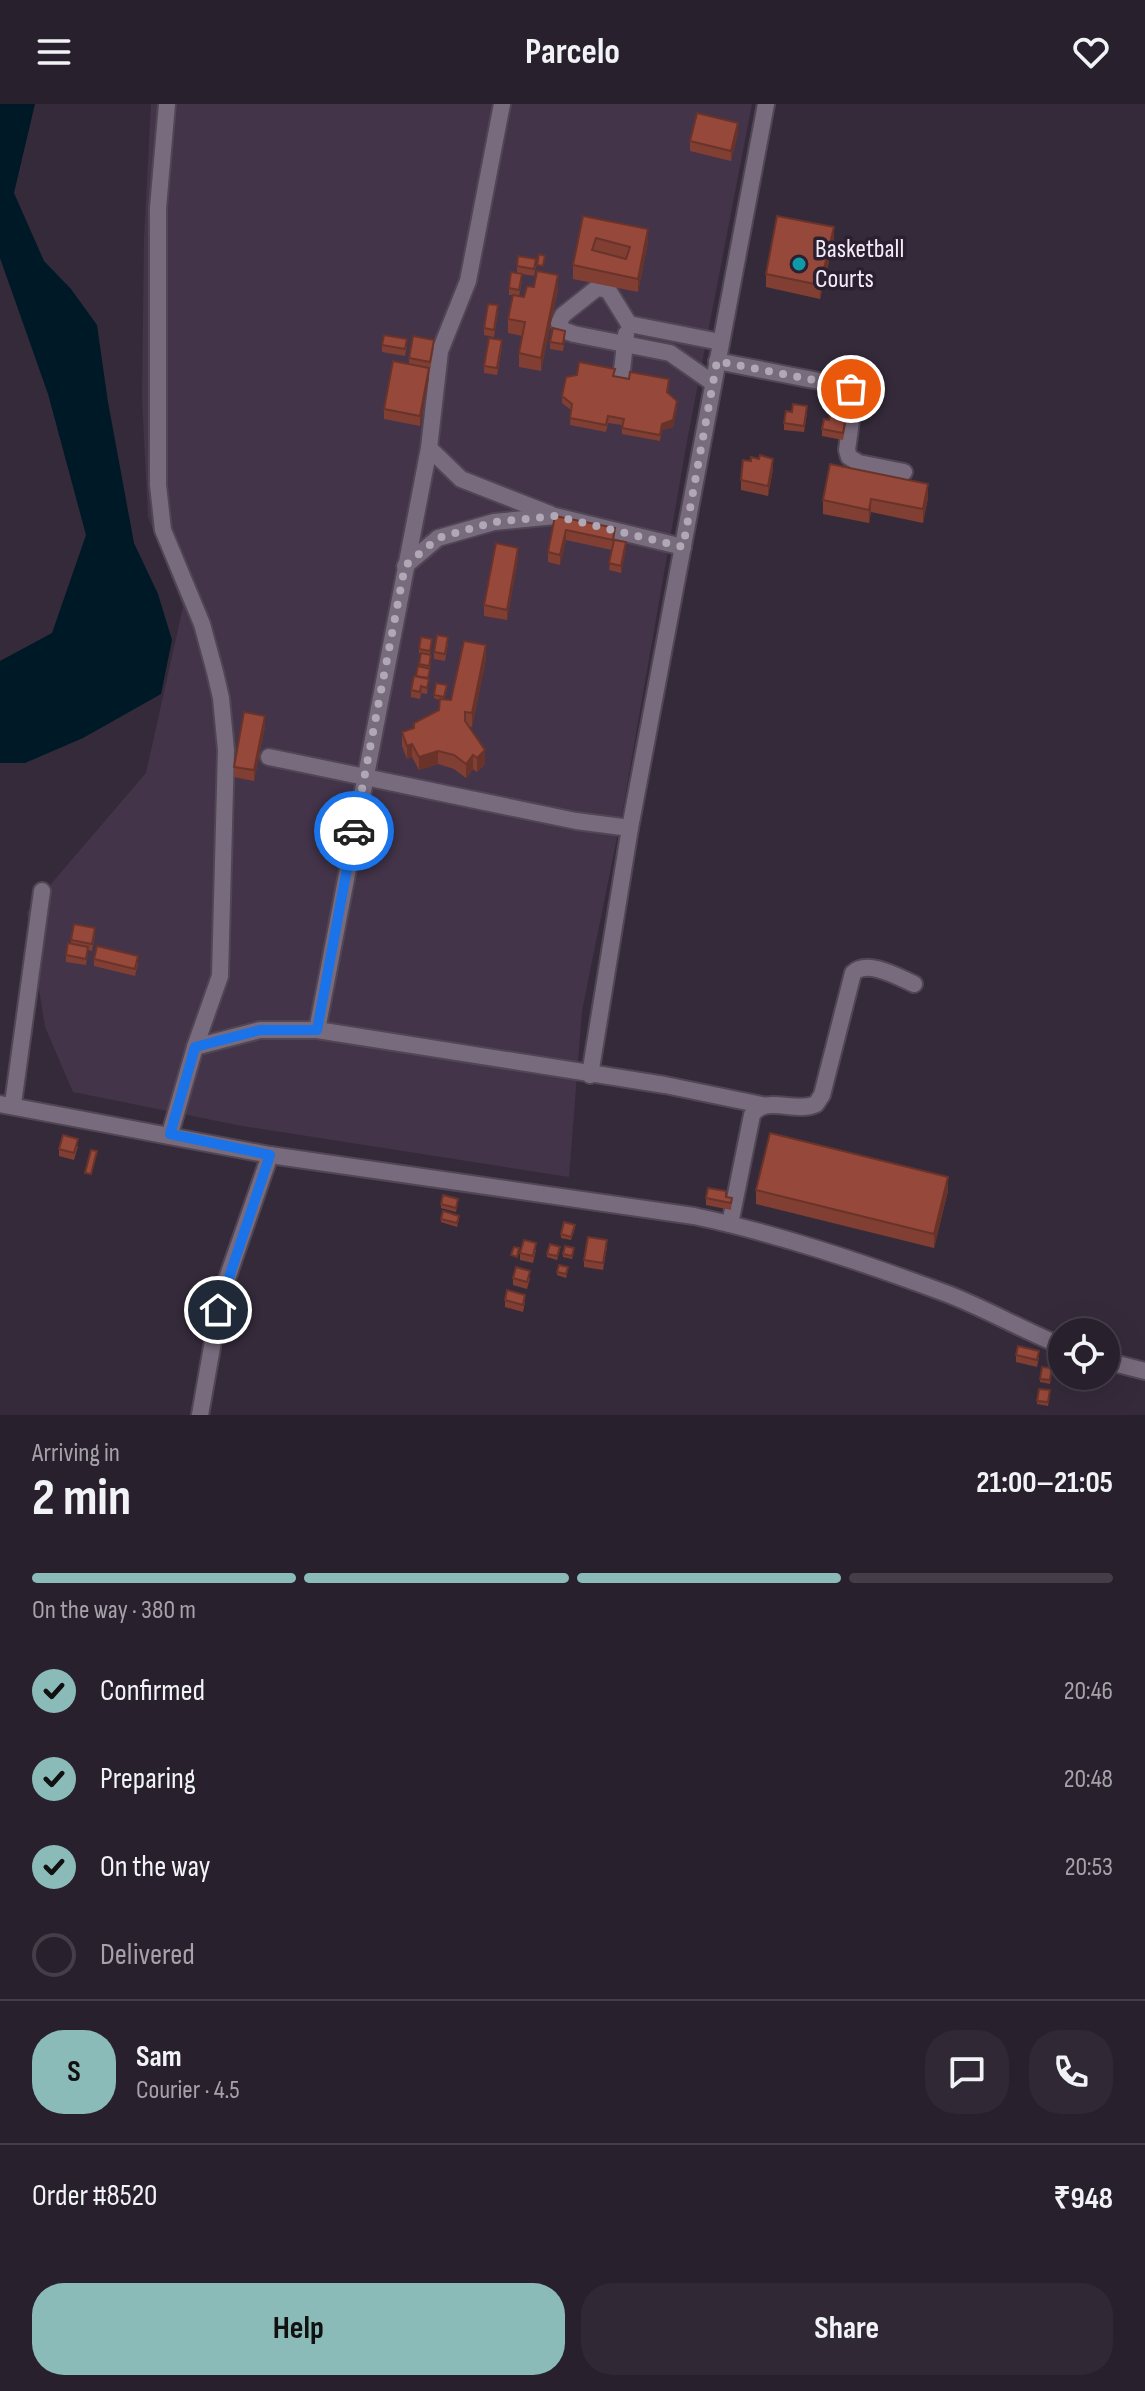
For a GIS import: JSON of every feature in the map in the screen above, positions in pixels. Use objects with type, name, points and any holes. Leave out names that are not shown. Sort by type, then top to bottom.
[{"type":"street","points":[[167,104],[158,208],[158,485],[163,530],[202,624],[215,672],[226,750],[220,976],[195,1047],[170,1134]]},
{"type":"street","points":[[317,1030],[429,448],[440,351],[468,281],[502,104]]},
{"type":"street","points":[[590,1075],[630,828],[766,104]]},
{"type":"street","points":[[713,383],[670,353],[574,334],[563,330],[559,323],[563,315],[597,288],[608,290],[629,324],[720,342]]},
{"type":"street","points":[[621,380],[624,342],[629,324]]},
{"type":"street","points":[[717,361],[851,389],[854,399],[847,450],[849,457],[859,463],[904,472]]},
{"type":"street","points":[[429,448],[461,479],[555,516],[683,547]]},
{"type":"street","points":[[405,566],[438,538],[494,522],[555,516]]},
{"type":"street","points":[[269,757],[576,821],[630,828]]},
{"type":"street","points":[[42,891],[6,1104],[270,1155],[679,1214],[752,1228],[948,1294],[1048,1341]]},
{"type":"street","points":[[195,1047],[260,1030],[317,1030],[799,1109],[816,1104],[822,1095],[850,982],[858,968],[868,968],[914,984]]},
{"type":"street","points":[[730,1224],[752,1115],[762,1105]]},
{"type":"street","points":[[200,1415],[221,1296],[270,1155]]},
{"type":"street","points":[[1120,1365],[1145,1371]]},
{"type":"shaded area","points":[[151,104],[752,104],[687,441],[624,803],[582,1011],[569,1177],[242,1126],[73,1092],[45,1027],[27,912],[146,773],[183,607],[148,517],[142,399],[144,239]]},
{"type":"water","points":[[0,104],[35,104],[14,193],[44,261],[71,289],[97,325],[134,543],[158,594],[172,640],[161,694],[83,738],[25,763],[0,763],[0,661],[52,633],[86,535],[48,394],[0,258]]},
{"type":"building","points":[[697,113],[738,123],[731,151],[690,141]]},
{"type":"building","points":[[583,216],[648,229],[638,279],[573,265]],"holes":[[[596,238],[630,247],[626,259],[592,250]]]},
{"type":"building","name":"Basketball Courts","points":[[777,216],[834,227],[820,285],[766,274]]},
{"type":"building","points":[[539,254],[545,256],[543,266],[537,265]]},
{"type":"building","points":[[518,256],[536,259],[534,269],[517,266]]},
{"type":"building","points":[[537,271],[558,275],[541,358],[519,353],[525,322],[508,319],[513,295],[524,297],[527,286],[534,287]]},
{"type":"building","points":[[511,272],[522,274],[519,290],[509,288]]},
{"type":"building","points":[[488,304],[498,305],[494,330],[484,328]]},
{"type":"building","points":[[553,328],[565,331],[563,344],[550,342]]},
{"type":"building","points":[[384,335],[407,339],[405,349],[382,345]]},
{"type":"building","points":[[413,336],[434,340],[430,362],[409,358]]},
{"type":"building","points":[[489,338],[502,340],[497,368],[484,366]]},
{"type":"building","points":[[393,361],[429,368],[420,416],[384,409]]},
{"type":"building","points":[[579,362],[615,369],[613,376],[629,379],[630,372],[669,379],[667,392],[677,401],[673,420],[662,424],[660,435],[622,428],[624,419],[608,416],[606,425],[570,418],[572,404],[562,396],[566,377],[577,375]]},
{"type":"building","points":[[793,404],[807,406],[804,426],[784,423],[786,411],[792,412]]},
{"type":"building","points":[[831,408],[847,411],[843,433],[822,429],[824,419],[829,420]]},
{"type":"building","points":[[760,455],[773,459],[768,486],[741,480],[743,460],[751,461],[751,457],[759,459]]},
{"type":"building","points":[[830,464],[928,484],[923,509],[871,499],[869,510],[823,500]]},
{"type":"building","points":[[555,516],[615,528],[613,540],[566,530],[560,555],[548,552]]},
{"type":"building","points":[[614,540],[626,542],[621,566],[609,563]]},
{"type":"building","points":[[496,543],[518,548],[507,610],[484,605]]},
{"type":"building","points":[[437,635],[448,637],[445,654],[434,652]]},
{"type":"building","points":[[421,637],[432,639],[430,651],[419,649]]},
{"type":"building","points":[[464,641],[486,645],[472,713],[465,712],[465,721],[485,750],[477,758],[473,755],[466,764],[454,755],[438,751],[419,757],[412,744],[407,746],[402,732],[414,728],[414,723],[439,710],[440,699],[451,700]]},
{"type":"building","points":[[421,653],[431,655],[429,666],[419,664]]},
{"type":"building","points":[[418,666],[430,669],[428,678],[416,676]]},
{"type":"building","points":[[414,676],[429,679],[427,688],[421,686],[420,692],[411,690]]},
{"type":"building","points":[[436,683],[447,685],[444,697],[434,695]]},
{"type":"building","points":[[244,712],[265,716],[254,770],[234,767]]},
{"type":"building","points":[[74,924],[95,928],[92,944],[71,940]]},
{"type":"building","points":[[68,943],[88,947],[86,959],[66,955]]},
{"type":"building","points":[[97,946],[138,956],[135,969],[94,959]]},
{"type":"building","points":[[770,1133],[948,1177],[934,1234],[756,1190]]},
{"type":"building","points":[[63,1135],[78,1139],[74,1153],[59,1149]]},
{"type":"building","points":[[91,1150],[97,1151],[91,1174],[85,1173]]},
{"type":"building","points":[[708,1188],[726,1191],[726,1197],[732,1198],[731,1203],[706,1198]]},
{"type":"building","points":[[443,1195],[458,1199],[456,1208],[441,1204]]},
{"type":"building","points":[[443,1211],[459,1216],[457,1223],[441,1219]]},
{"type":"building","points":[[564,1222],[575,1225],[571,1237],[561,1234]]},
{"type":"building","points":[[588,1237],[607,1240],[603,1263],[584,1260]]},
{"type":"building","points":[[524,1240],[536,1243],[533,1256],[520,1253]]},
{"type":"building","points":[[550,1244],[560,1247],[557,1256],[547,1254]]},
{"type":"building","points":[[565,1246],[574,1248],[572,1256],[563,1254]]},
{"type":"building","points":[[514,1247],[519,1248],[517,1257],[511,1255]]},
{"type":"building","points":[[559,1265],[568,1267],[566,1274],[557,1272]]},
{"type":"building","points":[[516,1267],[530,1271],[527,1282],[513,1278]]},
{"type":"building","points":[[507,1290],[525,1295],[523,1305],[505,1300]]},
{"type":"building","points":[[1018,1346],[1039,1351],[1037,1360],[1016,1355]]},
{"type":"building","points":[[1042,1367],[1048,1368],[1048,1380],[1040,1379]]},
{"type":"building","points":[[1039,1389],[1050,1390],[1048,1402],[1037,1401]]},
{"type":"way so far","points":[[354,831],[405,566],[438,538],[494,522],[555,516],[683,547],[717,361],[851,389]]},
{"type":"place","name":"Basketball Courts","points":[[799,264]]},
{"type":"route","points":[[218,1310],[270,1155],[170,1134],[186,1076],[195,1047],[260,1030],[317,1030],[354,831]]}]
